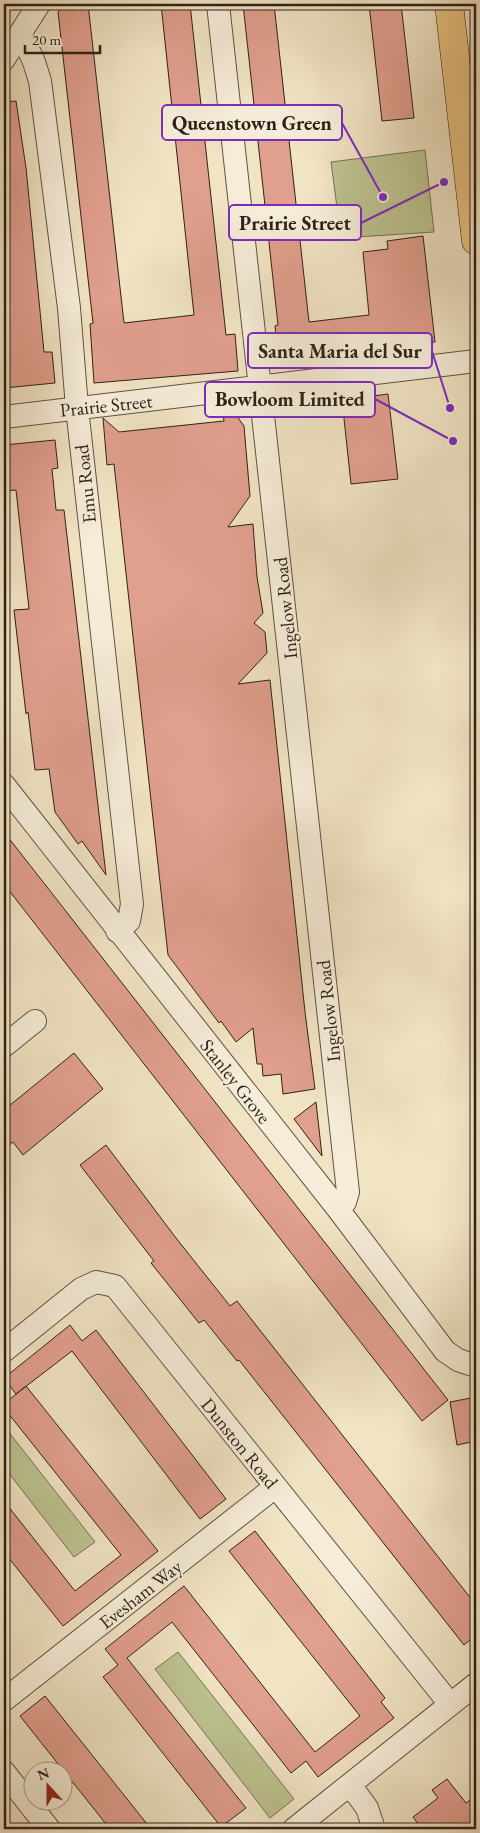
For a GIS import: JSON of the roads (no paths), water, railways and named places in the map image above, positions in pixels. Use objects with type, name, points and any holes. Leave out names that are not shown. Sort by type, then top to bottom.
[{"type":"main road","points":[[449,4],[467,87],[476,241]]},
{"type":"street","points":[[4,59],[39,4]]},
{"type":"street","name":"Ingelow Road","points":[[218,4],[348,1192],[345,1202],[338,1209]]},
{"type":"street","name":"Emu Road","points":[[18,38],[31,52],[40,81],[69,308],[77,408],[132,904],[129,921],[117,931]]},
{"type":"street","name":"Prairie Street","points":[[4,416],[261,388],[476,361]]},
{"type":"street","name":"Stanley Grove","points":[[4,785],[117,931],[338,1209],[445,1351],[458,1360],[476,1366]]},
{"type":"street","points":[[4,1046],[34,1021]]},
{"type":"street","name":"Dunston Road","points":[[4,1351],[81,1289],[96,1282],[115,1286],[450,1704]]},
{"type":"street","name":"Evesham Way","points":[[4,1700],[275,1487]]},
{"type":"street","points":[[294,1829],[476,1684]]},
{"type":"street","points":[[4,1772],[49,1829]]},
{"type":"street","points":[[350,1786],[366,1808],[374,1829]]},
{"type":"place","name":"Prairie Street","points":[[444,182]]},
{"type":"place","name":"Queenstown Green","points":[[383,197]]},
{"type":"place","name":"Santa Maria del Sur","points":[[450,408]]},
{"type":"place","name":"Bowloom Limited","points":[[453,441]]}]
